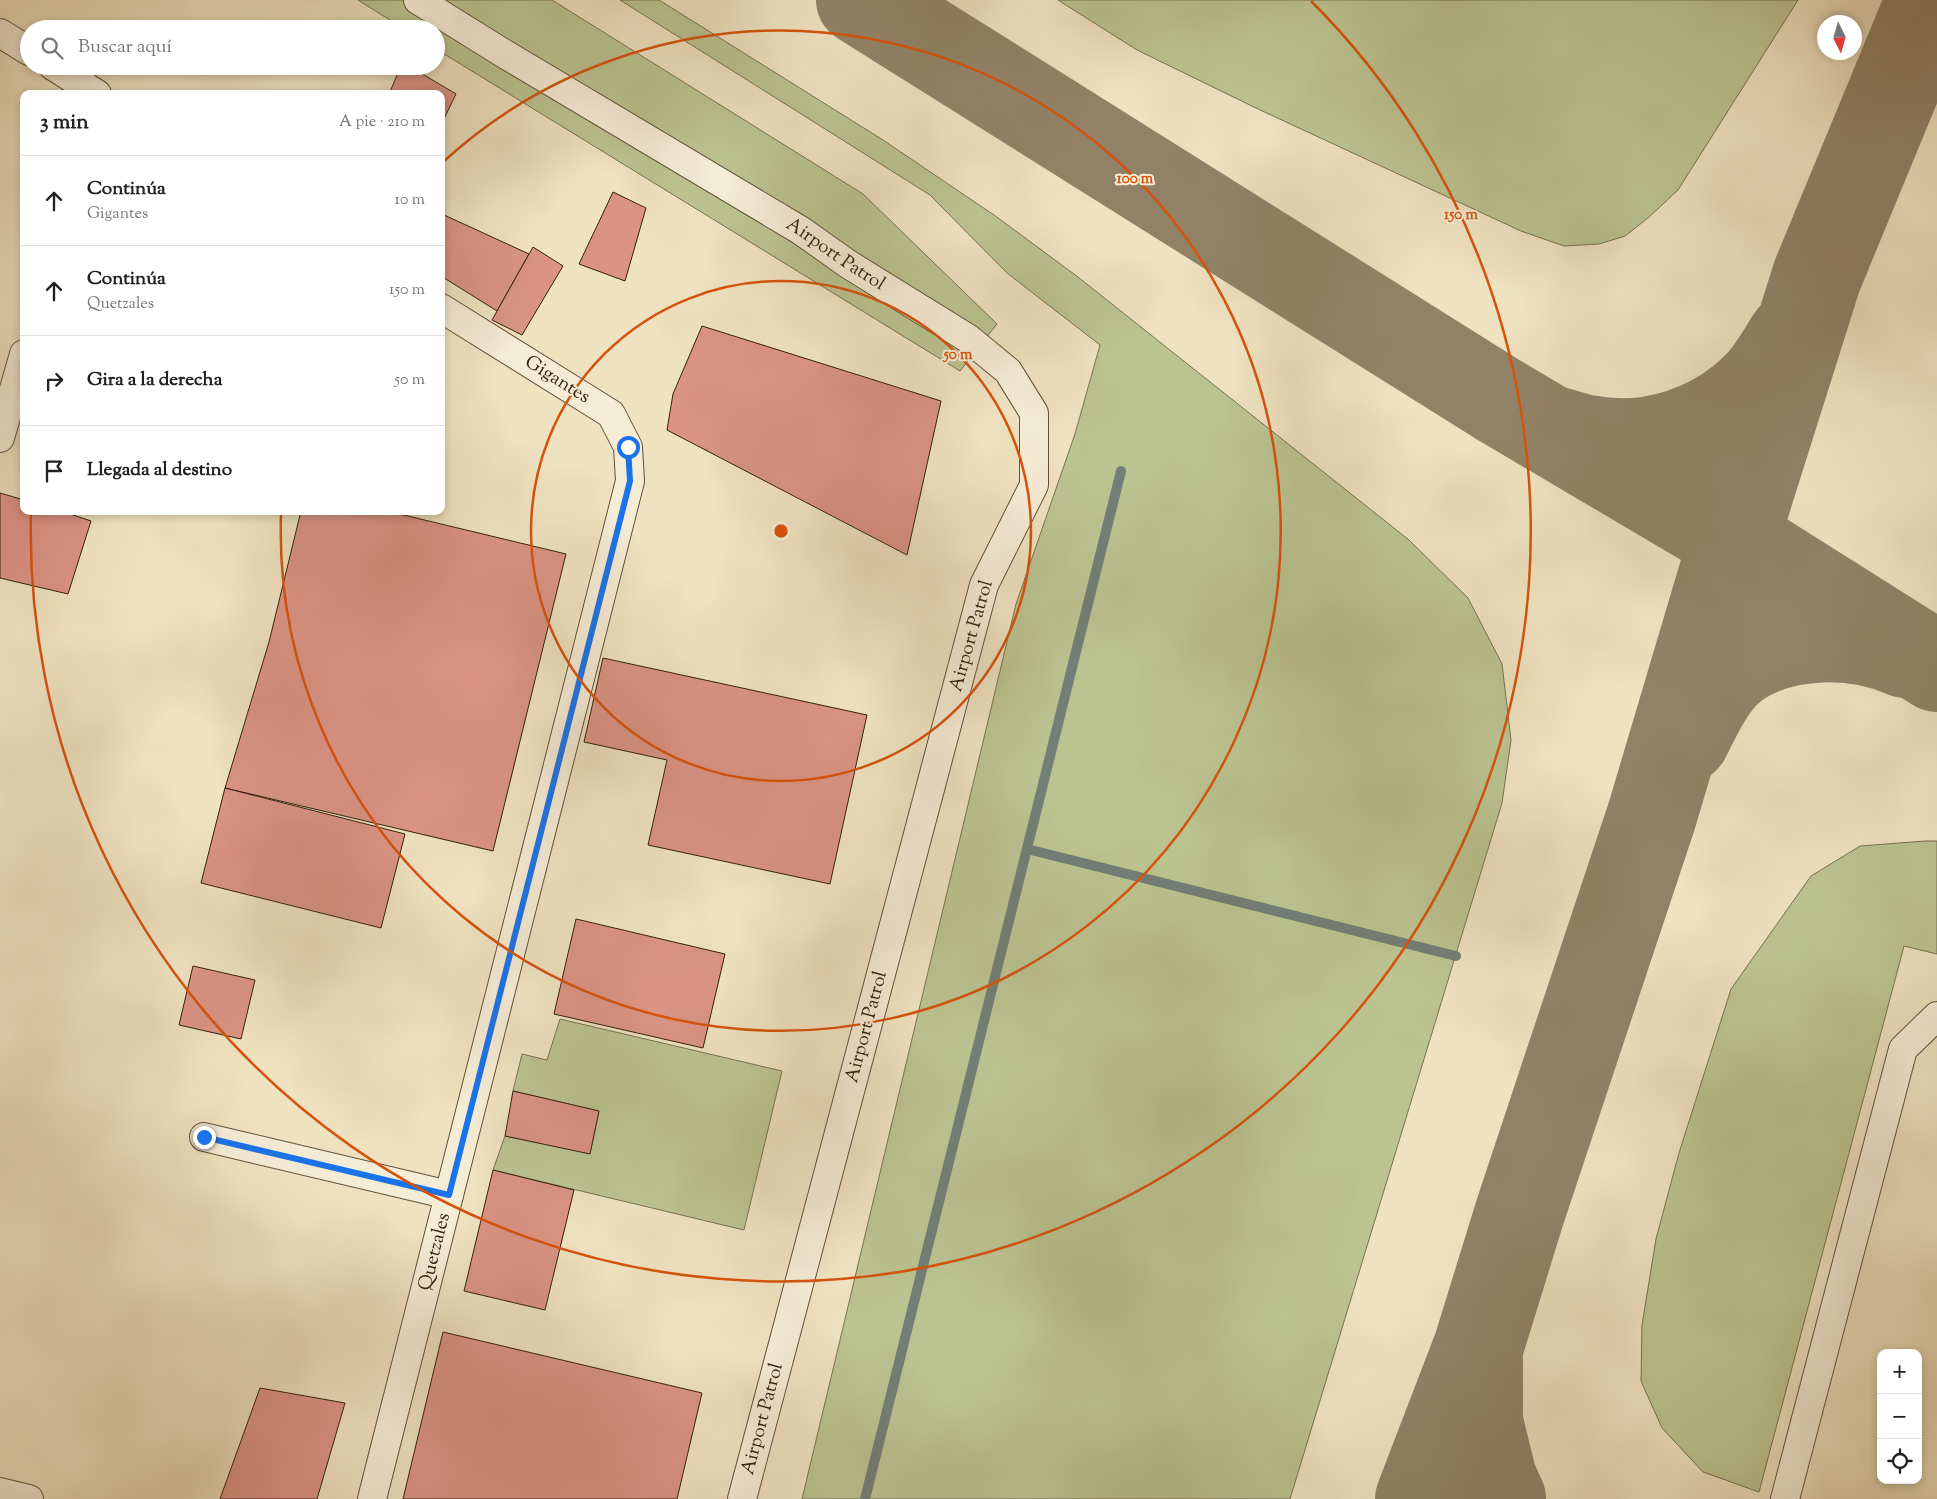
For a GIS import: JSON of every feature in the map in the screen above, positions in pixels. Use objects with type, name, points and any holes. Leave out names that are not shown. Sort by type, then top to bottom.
[{"type":"street","name":"Airport Patrol","points":[[418,0],[800,230],[848,264],[969,340],[1008,370],[1034,413],[1034,486],[984,585],[742,1499]]},
{"type":"street","points":[[0,33],[20,45]]},
{"type":"street","points":[[67,75],[91,90]]},
{"type":"street","name":"Gigantes","points":[[445,310],[611,414],[628,447],[630,481]]},
{"type":"street","points":[[0,438],[20,368]]},
{"type":"street","name":"Quetzales","points":[[372,1499],[630,481]]},
{"type":"street","points":[[1785,1499],[1903,1049],[1937,1016]]},
{"type":"street","points":[[204,1137],[449,1195]]},
{"type":"street","points":[[0,1492],[29,1499]]},
{"type":"green space","points":[[358,0],[552,0],[863,194],[997,324],[960,371],[445,55],[445,20],[390,20]]},
{"type":"green space","points":[[620,0],[659,0],[883,140],[994,215],[1078,277],[1409,540],[1468,598],[1502,664],[1511,740],[1502,803],[1290,1499],[802,1499],[1016,604],[1075,434],[1100,345],[1007,273],[930,195]]},
{"type":"green space","points":[[1058,0],[1798,0],[1678,190],[1625,236],[1599,244],[1564,246],[1521,231],[1258,109],[1137,50]]},
{"type":"green space","points":[[1937,841],[1937,954],[1904,946],[1759,1492],[1703,1472],[1662,1428],[1641,1381],[1642,1325],[1656,1239],[1679,1153],[1731,989],[1811,876],[1860,846]]},
{"type":"green space","points":[[560,1019],[782,1071],[744,1230],[493,1170],[505,1136],[590,1153],[599,1111],[513,1091],[522,1054],[547,1060]]},
{"type":"building","points":[[397,75],[424,75],[456,94],[445,117],[445,90],[391,90]]},
{"type":"building","points":[[613,192],[646,208],[625,281],[579,264]]},
{"type":"building","points":[[445,215],[529,254],[497,311],[445,278]]},
{"type":"building","points":[[533,247],[563,266],[522,335],[492,320]]},
{"type":"building","points":[[702,326],[941,401],[907,555],[667,430],[673,394]]},
{"type":"building","points":[[0,493],[20,499],[20,515],[73,515],[91,521],[68,594],[0,578]]},
{"type":"building","points":[[300,515],[404,515],[566,554],[493,851],[225,788],[269,642]]},
{"type":"building","points":[[603,658],[867,715],[830,884],[648,845],[667,760],[584,742]]},
{"type":"building","points":[[225,788],[405,834],[381,928],[201,883]]},
{"type":"building","points":[[576,919],[725,954],[703,1048],[554,1014]]},
{"type":"building","points":[[193,966],[255,980],[241,1039],[179,1025]]},
{"type":"building","points":[[513,1091],[599,1111],[590,1154],[505,1136]]},
{"type":"building","points":[[493,1170],[574,1190],[545,1310],[464,1291]]},
{"type":"building","points":[[443,1332],[702,1393],[677,1499],[403,1499]]},
{"type":"building","points":[[260,1388],[345,1403],[317,1499],[220,1499]]},
{"type":"waterway","points":[[865,1499],[1121,471]]},
{"type":"waterway","points":[[1027,849],[1456,956]]},
{"type":"taxiway","points":[[861,0],[1497,399],[1734,539],[1937,667]]},
{"type":"taxiway","points":[[1420,1499],[1478,1348],[1520,1212],[1652,815],[1734,539],[1817,276],[1931,0]]},
{"type":"taxiway","points":[[1558,432],[1587,440],[1610,443],[1634,443],[1657,440],[1701,426],[1722,415],[1758,386],[1772,369],[1791,339]]},
{"type":"taxiway","points":[[1685,738],[1701,706],[1722,676],[1740,661],[1758,651],[1800,639],[1843,638],[1886,646],[1905,653]]},
{"type":"taxiway","points":[[1478,1362],[1478,1422],[1492,1479],[1501,1499]]},
{"type":"route","points":[[204,1137],[449,1195],[630,481],[628,447]]}]
